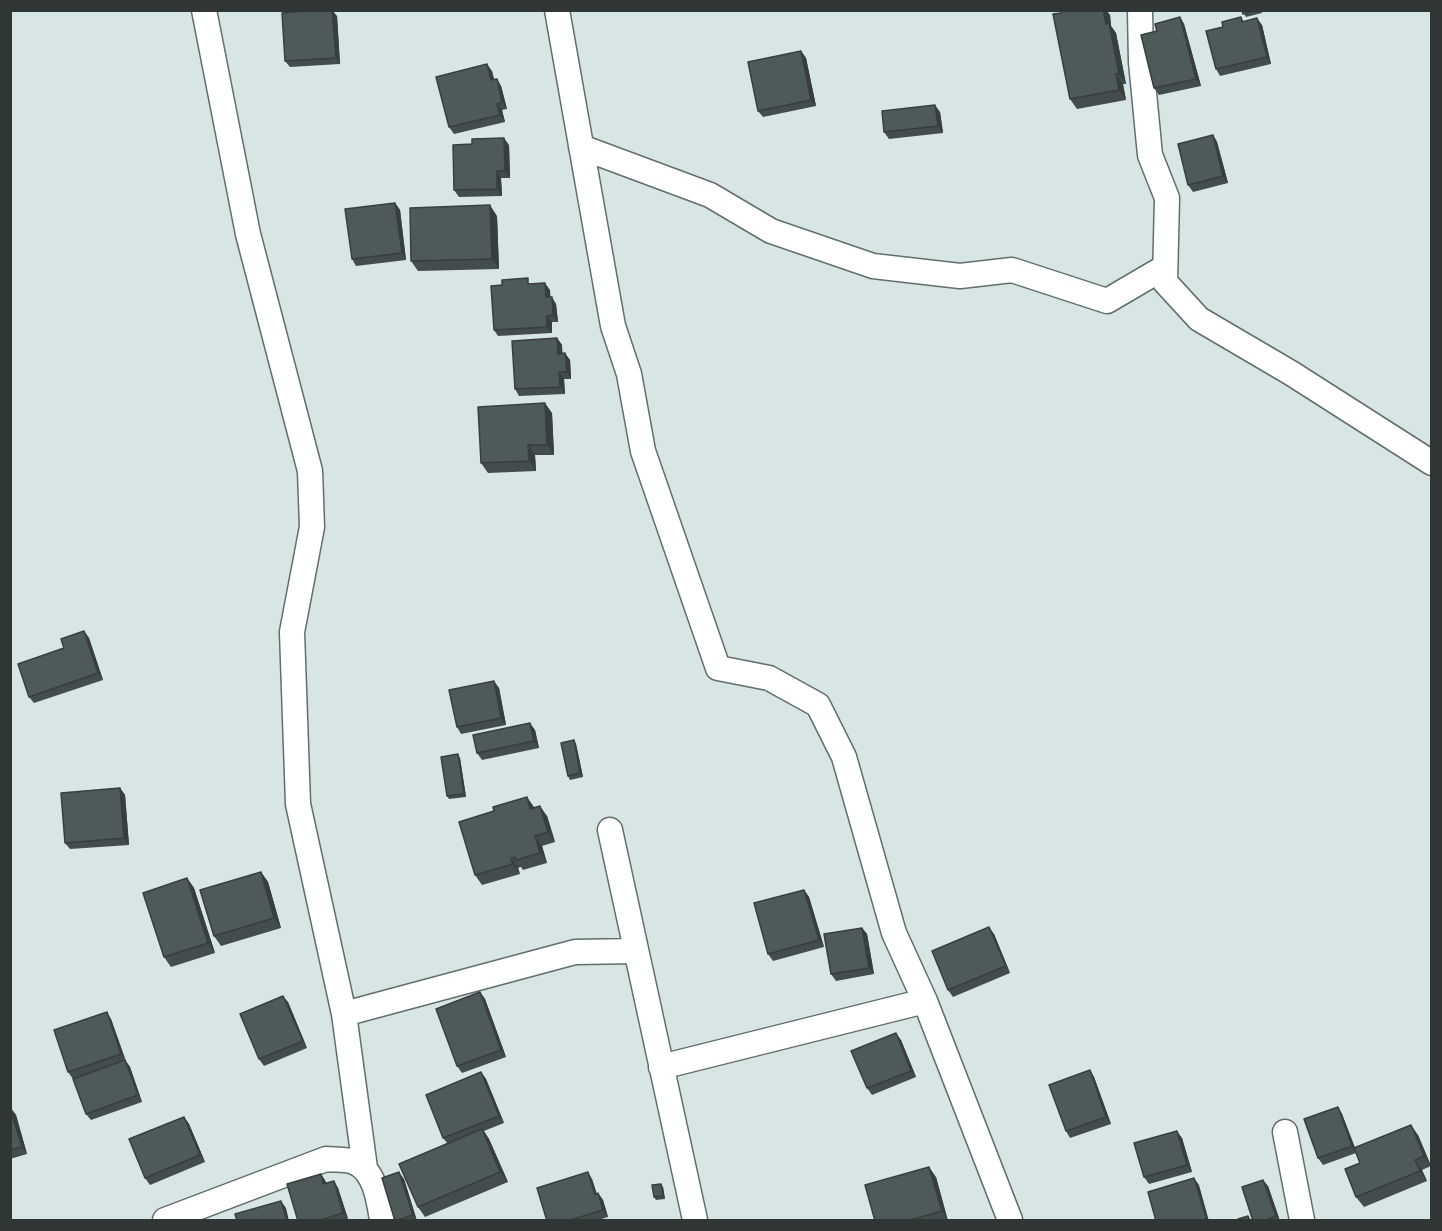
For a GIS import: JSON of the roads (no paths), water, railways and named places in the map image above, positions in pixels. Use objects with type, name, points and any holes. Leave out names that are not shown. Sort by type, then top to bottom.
[{"type":"street","points":[[204,10],[248,234],[310,471],[312,527],[292,632],[298,804],[345,1014],[365,1168],[378,1196],[382,1221]]},
{"type":"street","points":[[557,10],[613,326],[628,374],[642,450],[718,668],[769,678],[818,705],[844,757],[894,933],[925,1000],[1010,1221]]},
{"type":"street","points":[[1140,10],[1141,62],[1150,155],[1167,198],[1165,282],[1199,319],[1330,397],[1431,463]]},
{"type":"street","points":[[581,147],[710,195],[771,231],[873,266],[960,276],[1012,270],[1107,301],[1165,267]]},
{"type":"street","points":[[610,830],[695,1221]]},
{"type":"street","points":[[345,1014],[575,952],[636,951]]},
{"type":"street","points":[[660,1067],[925,1000]]},
{"type":"street","points":[[1286,1132],[1302,1221]]},
{"type":"street","points":[[165,1221],[326,1159],[353,1161],[365,1168]]}]
